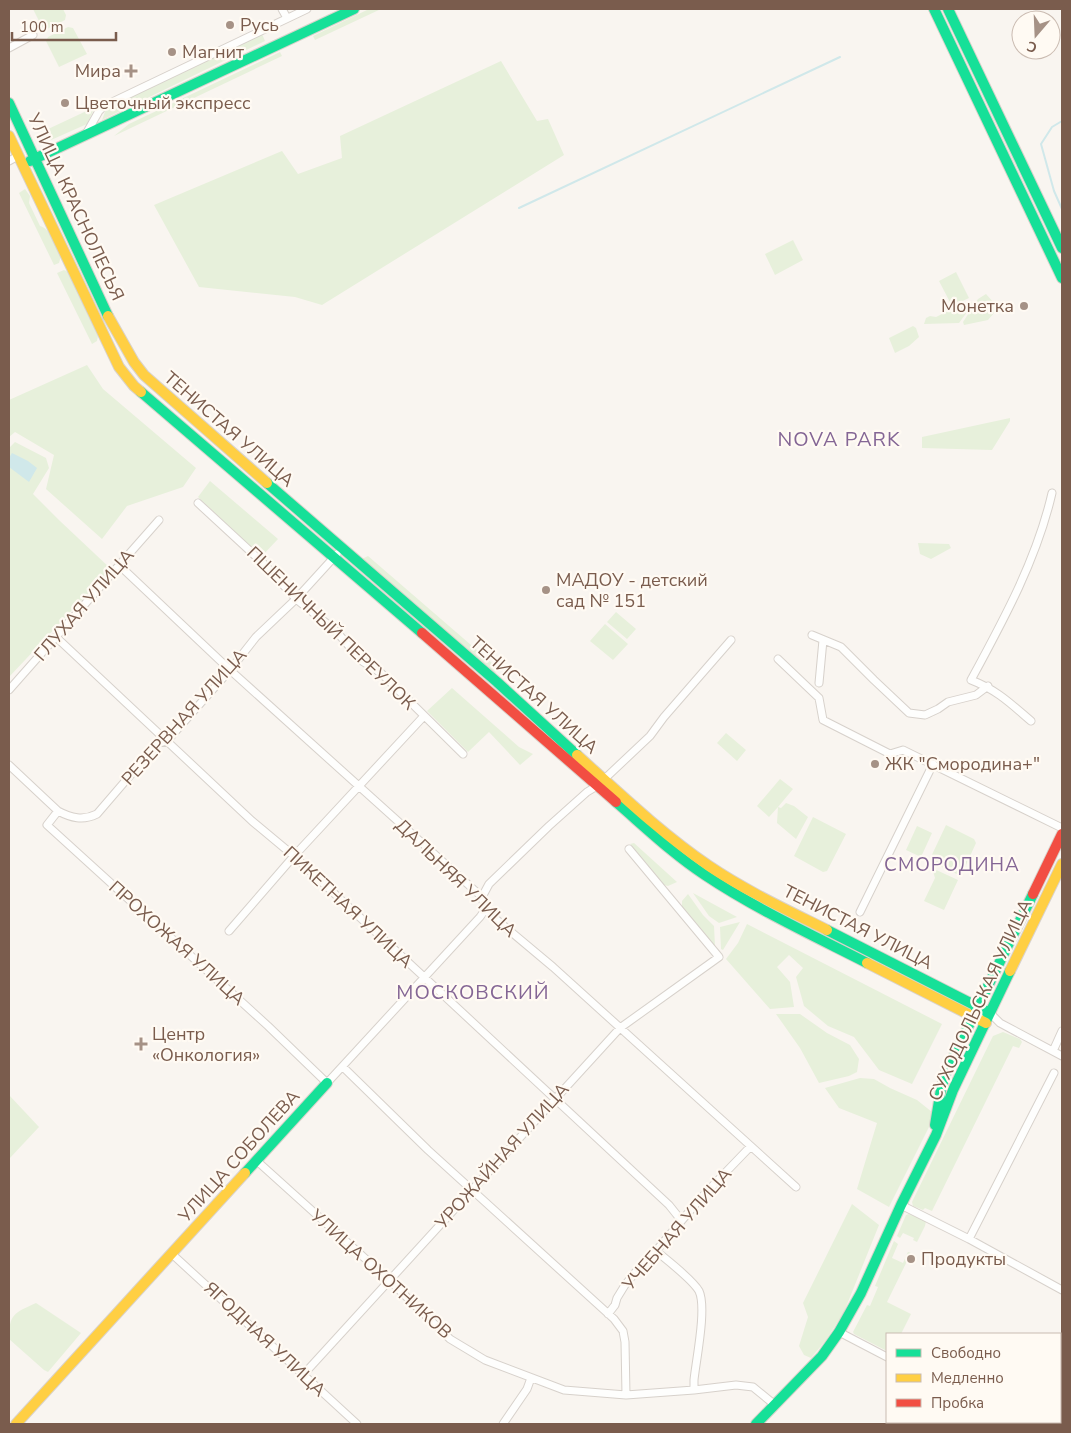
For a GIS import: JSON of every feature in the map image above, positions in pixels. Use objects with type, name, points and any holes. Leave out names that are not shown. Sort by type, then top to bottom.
[{"type":"main road","points":[[16,161],[35,158],[354,9]]},
{"type":"main road","points":[[934,9],[1062,278]]},
{"type":"main road","points":[[948,9],[1062,248]]},
{"type":"main road","name":"УЛИЦА КРАСНОЛЕСЬЯ","points":[[9,103],[113,326]]},
{"type":"main road","points":[[991,128],[999,131],[1003,125]]},
{"type":"main road","name":"УЛИЦА КРАСНОЛЕСЬЯ","points":[[9,136],[16,161],[110,346]]},
{"type":"main road","points":[[1019,188],[1024,180],[1030,182]]},
{"type":"main road","name":"ТЕНИСТАЯ УЛИЦА","points":[[113,326],[134,362],[144,375],[338,553]]},
{"type":"main road","name":"ТЕНИСТАЯ УЛИЦА","points":[[110,346],[119,367],[134,386],[497,682],[661,841],[696,868],[751,904],[974,1017],[988,1018]]},
{"type":"main road","name":"ТЕНИСТАЯ УЛИЦА","points":[[601,782],[702,860],[756,894],[979,1007],[988,1018]]},
{"type":"main road","name":"СУХОДОЛЬСКАЯ УЛИЦА","points":[[927,1150],[937,1116],[943,1080],[1062,834]]},
{"type":"main road","name":"СУХОДОЛЬСКАЯ УЛИЦА","points":[[756,1424],[822,1356],[839,1332],[861,1293],[943,1119],[953,1090],[1062,864]]},
{"type":"main road","name":"УЛИЦА СОБОЛЕВА","points":[[16,1424],[327,1083]]},
{"type":"street","points":[[282,9],[287,18]]},
{"type":"street","points":[[86,135],[99,111],[104,106],[307,9]]},
{"type":"street","points":[[9,48],[33,35]]},
{"type":"street","points":[[1031,721],[988,686],[971,680],[1028,567],[1046,520],[1052,493]]},
{"type":"street","name":"ПШЕНИЧНЫЙ ПЕРЕУЛОК","points":[[198,503],[263,563],[296,599],[335,630],[362,661],[381,673],[463,754]]},
{"type":"street","name":"ГЛУХАЯ УЛИЦА","points":[[9,690],[159,520]]},
{"type":"street","name":"РЕЗЕРВНАЯ УЛИЦА","points":[[58,811],[75,818],[88,818],[97,814],[158,743],[167,741],[230,670],[256,637],[296,599],[338,553]]},
{"type":"street","name":"ДАЛЬНЯЯ УЛИЦА","points":[[119,565],[230,670],[482,897],[485,910],[553,967],[796,1187]]},
{"type":"street","points":[[812,635],[841,647],[910,713],[925,715],[948,702],[976,695],[988,686]]},
{"type":"street","name":"ПИКЕТНАЯ УЛИЦА","points":[[56,637],[252,821],[294,856],[669,1205],[681,1220]]},
{"type":"street","points":[[482,897],[489,884],[549,826],[601,782],[650,736],[664,717],[731,640]]},
{"type":"street","points":[[819,683],[822,640]]},
{"type":"street","points":[[778,659],[819,698],[823,720],[890,754],[903,750],[1062,828]]},
{"type":"street","points":[[229,931],[294,856],[424,716]]},
{"type":"street","points":[[860,912],[933,764]]},
{"type":"street","points":[[9,765],[58,811]]},
{"type":"street","name":"ПРОХОЖАЯ УЛИЦА","points":[[58,811],[47,824],[268,1026],[327,1083]]},
{"type":"street","name":"УРОЖАЙНАЯ УЛИЦА","points":[[303,1375],[620,1028],[719,957],[629,849]]},
{"type":"street","name":"УЛИЦА СОБОЛЕВА","points":[[327,1083],[485,910]]},
{"type":"street","points":[[988,1018],[1062,1056]]},
{"type":"street","points":[[1052,1051],[1062,1031]]},
{"type":"street","points":[[343,1067],[428,1150],[614,1319],[622,1331],[625,1342],[626,1395]]},
{"type":"street","points":[[969,1239],[1054,1073]]},
{"type":"street","name":"УЧЕБНАЯ УЛИЦА","points":[[608,1314],[615,1305],[625,1284],[647,1258],[656,1251],[681,1220],[750,1147]]},
{"type":"street","name":"УЛИЦА ОХОТНИКОВ","points":[[257,1161],[389,1280],[450,1339],[485,1360],[564,1390],[626,1395],[736,1385],[753,1387],[775,1405]]},
{"type":"street","points":[[901,1205],[969,1239],[1062,1290]]},
{"type":"street","points":[[656,1251],[695,1285],[700,1293],[702,1310],[694,1390]]},
{"type":"street","name":"ЯГОДНАЯ УЛИЦА","points":[[172,1254],[357,1424]]},
{"type":"street","points":[[839,1332],[886,1356]]},
{"type":"street","points":[[503,1424],[527,1390],[531,1378]]},
{"type":"green space","points":[[33,9],[63,9],[66,15],[65,20],[47,29],[42,27]]},
{"type":"green space","points":[[369,9],[381,9],[315,40],[313,36]]},
{"type":"green space","points":[[68,27],[73,28],[87,54],[59,67],[46,41],[48,37]]},
{"type":"green space","points":[[262,34],[265,41],[102,120],[106,109]]},
{"type":"green space","points":[[280,52],[282,56],[114,136],[129,124]]},
{"type":"green space","points":[[501,61],[537,121],[548,119],[564,155],[322,305],[295,297],[199,287],[154,205],[282,151],[298,174],[342,158],[340,136]]},
{"type":"green space","points":[[95,107],[87,124],[51,140],[46,130]]},
{"type":"green space","points":[[25,189],[30,196],[29,203],[40,226],[50,234],[61,256],[59,263],[54,265],[19,193]]},
{"type":"green space","points":[[793,240],[803,260],[775,275],[765,254]]},
{"type":"green space","points":[[64,270],[68,272],[98,336],[97,341],[92,344],[57,273]]},
{"type":"green space","points":[[956,272],[969,298],[952,306],[939,281]]},
{"type":"green space","points":[[986,294],[994,303],[994,313],[988,320],[964,325],[963,322],[978,299]]},
{"type":"green space","points":[[972,302],[973,304],[959,323],[924,324],[926,318],[930,316],[936,317]]},
{"type":"green space","points":[[913,326],[916,328],[919,337],[909,346],[895,353],[889,338]]},
{"type":"green space","points":[[87,365],[103,389],[196,468],[183,487],[127,506],[102,539],[46,489],[54,455],[15,432],[9,437],[9,400]]},
{"type":"green space","points":[[1010,418],[992,450],[922,448],[922,437]]},
{"type":"green space","points":[[15,442],[46,458],[49,468],[33,494],[111,569],[9,677],[9,448]]},
{"type":"green space","points":[[210,481],[278,539],[261,557],[198,497]]},
{"type":"green space","points":[[918,543],[949,544],[951,548],[931,559],[920,554]]},
{"type":"green space","points":[[368,556],[500,670],[493,674],[360,560]]},
{"type":"green space","points":[[616,612],[636,629],[627,639],[607,622]]},
{"type":"green space","points":[[605,624],[628,644],[613,660],[590,641]]},
{"type":"green space","points":[[452,688],[519,747],[533,754],[520,765],[489,732],[468,752],[427,711]]},
{"type":"green space","points":[[726,733],[746,750],[737,761],[717,743]]},
{"type":"green space","points":[[780,779],[793,789],[769,817],[757,806]]},
{"type":"green space","points":[[786,803],[794,806],[808,817],[796,839],[777,823],[778,807],[781,808]]},
{"type":"green space","points":[[813,817],[846,834],[827,871],[823,872],[794,856]]},
{"type":"green space","points":[[946,825],[974,839],[976,843],[961,876],[929,861]]},
{"type":"green space","points":[[917,826],[932,833],[921,857],[906,850]]},
{"type":"green space","points":[[634,843],[677,882],[668,886],[664,885],[630,844]]},
{"type":"green space","points":[[932,868],[958,880],[944,910],[924,901],[935,878]]},
{"type":"green space","points":[[693,893],[737,917],[719,923],[709,916]]},
{"type":"green space","points":[[688,894],[703,915],[714,926],[715,946],[682,907],[682,901]]},
{"type":"green space","points":[[740,922],[723,950],[721,949],[720,927]]},
{"type":"green space","points":[[747,924],[942,1024],[912,1084],[879,1070],[854,1037],[828,1026],[804,1006],[796,977],[803,968],[789,955],[777,967],[790,982],[794,1007],[770,1009],[726,959],[738,943]]},
{"type":"green space","points":[[776,1014],[800,1014],[827,1033],[850,1045],[859,1059],[857,1072],[849,1076],[819,1083],[800,1048]]},
{"type":"green space","points":[[1003,1032],[1020,1039],[1022,1042],[1019,1048],[1013,1046],[932,1211],[913,1206],[912,1202],[993,1036]]},
{"type":"green space","points":[[860,1078],[874,1079],[917,1100],[932,1112],[932,1121],[889,1207],[857,1189],[877,1123],[839,1108],[825,1088]]},
{"type":"green space","points":[[9,1095],[39,1127],[9,1159]]},
{"type":"green space","points":[[852,1204],[879,1225],[844,1312],[826,1340],[811,1358],[804,1355],[799,1346],[808,1317],[803,1303]]},
{"type":"green space","points":[[909,1214],[926,1221],[917,1242],[913,1240],[914,1238],[903,1233],[900,1238],[897,1236],[906,1215]]},
{"type":"green space","points":[[894,1241],[898,1244],[892,1258],[903,1263],[908,1252],[911,1253],[887,1302],[911,1314],[902,1333],[886,1333],[886,1350],[853,1332],[867,1305],[870,1306],[878,1287],[875,1286]]},
{"type":"green space","points":[[36,1303],[81,1333],[48,1372],[9,1339],[10,1324],[14,1315]]},
{"type":"water","points":[[12,453],[37,468],[29,482],[9,467],[9,458]]},
{"type":"waterway","points":[[519,208],[840,57]]},
{"type":"waterway","points":[[1062,121],[1052,127],[1041,144],[1054,191],[1062,209]]},
{"type":"traffic: fast","points":[[30,161],[354,9]]},
{"type":"traffic: fast","points":[[934,9],[1062,278]]},
{"type":"traffic: fast","points":[[948,9],[1062,248]]},
{"type":"traffic: fast","points":[[9,103],[108,316]]},
{"type":"traffic: fast","points":[[141,392],[422,633]]},
{"type":"traffic: fast","points":[[267,483],[497,682],[577,755]]},
{"type":"traffic: fast","points":[[616,802],[670,849],[705,875],[764,910],[867,963]]},
{"type":"traffic: fast","points":[[935,1125],[946,1072],[1033,894]]},
{"type":"traffic: fast","points":[[827,930],[990,1013]]},
{"type":"traffic: fast","points":[[756,1424],[822,1356],[839,1332],[861,1293],[901,1205],[936,1135],[953,1090],[1010,971]]},
{"type":"traffic: fast","points":[[245,1173],[327,1083]]},
{"type":"traffic: slow","points":[[9,136],[119,367],[141,392]]},
{"type":"traffic: slow","points":[[108,316],[134,362],[144,375],[267,483]]},
{"type":"traffic: slow","points":[[577,755],[658,827],[709,866],[752,892],[827,930]]},
{"type":"traffic: slow","points":[[1010,971],[1062,864]]},
{"type":"traffic: slow","points":[[867,963],[986,1023]]},
{"type":"traffic: slow","points":[[16,1424],[245,1173]]},
{"type":"traffic: jam","points":[[422,633],[616,802]]},
{"type":"traffic: jam","points":[[1033,894],[1062,834]]},
{"type":"place","name":"Русь","points":[[230,25]]},
{"type":"place","name":"Магнит","points":[[172,52]]},
{"type":"place","name":"Мира","points":[[131,71]]},
{"type":"place","name":"Цветочный экспресс","points":[[65,103]]},
{"type":"place","name":"Монетка","points":[[1024,306]]},
{"type":"place","name":"МАДОУ - детский сад № 151","points":[[546,590]]},
{"type":"place","name":"ЖК \"Смородина+\"","points":[[875,764]]},
{"type":"place","name":"Центр «Онкология»","points":[[141,1044]]},
{"type":"place","name":"Продукты","points":[[911,1259]]},
{"type":"district","name":"NOVA PARK","points":[[839,439]]},
{"type":"district","name":"СМОРОДИНА","points":[[952,865]]},
{"type":"district","name":"МОСКОВСКИЙ","points":[[473,992]]}]
